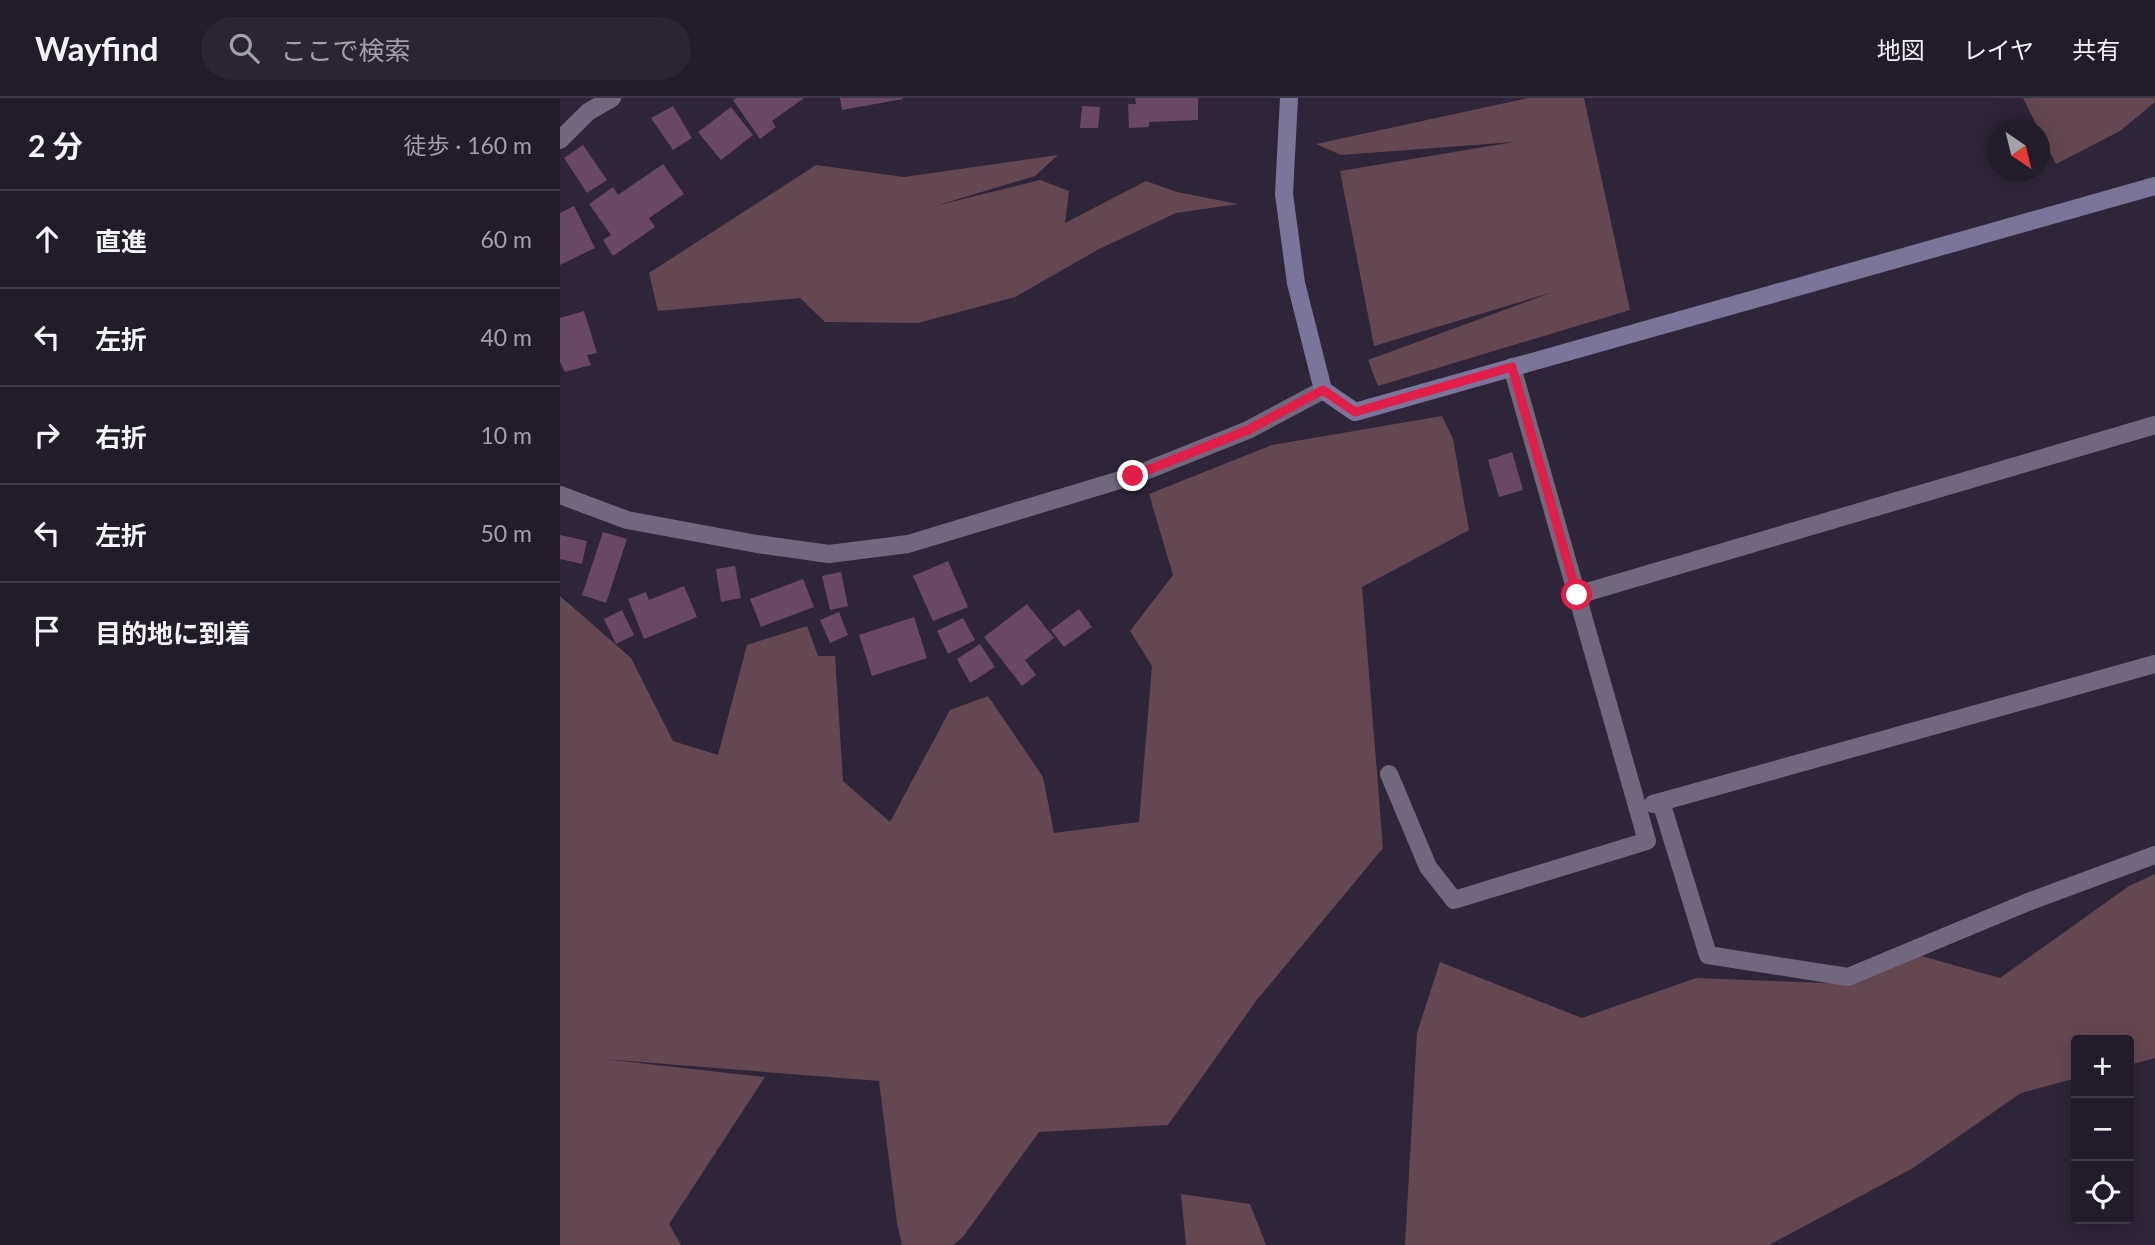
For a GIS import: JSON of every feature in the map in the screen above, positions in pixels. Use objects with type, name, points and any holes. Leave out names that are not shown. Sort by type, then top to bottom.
[{"type":"street","points":[[560,140],[588,111],[612,98]]},
{"type":"street","points":[[1289,98],[1284,194],[1296,283],[1323,390],[1355,412],[2155,186]]},
{"type":"street","points":[[1389,774],[1428,867],[1454,900],[1647,841],[1512,367]]},
{"type":"street","points":[[560,495],[627,520],[757,544],[829,554],[908,544],[1133,476],[1248,430],[1323,390]]},
{"type":"street","points":[[1577,595],[2155,425]]},
{"type":"street","points":[[1638,808],[2155,664]]},
{"type":"street","points":[[1661,802],[1708,954],[1849,977],[2028,901],[2155,855]]},
{"type":"shaded area","points":[[1528,98],[1584,98],[1630,310],[1378,386],[1368,360],[1553,292],[1374,346],[1340,171],[1514,142],[1341,155],[1316,144]]},
{"type":"shaded area","points":[[2023,98],[2155,98],[2155,102],[2120,131],[2056,164],[2050,152],[2050,119],[2034,119]]},
{"type":"shaded area","points":[[1058,155],[1035,176],[935,206],[1040,180],[1069,191],[1065,223],[1146,181],[1177,192],[1238,204],[1176,213],[1099,249],[1015,297],[918,323],[825,322],[800,298],[658,311],[649,273],[816,165],[904,177]]},
{"type":"shaded area","points":[[1442,416],[1453,439],[1469,530],[1362,587],[1383,848],[1256,1001],[1168,1125],[1039,1132],[962,1238],[953,1245],[902,1245],[879,1081],[603,1059],[765,1077],[669,1224],[681,1245],[560,1245],[560,596],[631,658],[673,741],[718,755],[747,645],[807,626],[818,656],[835,656],[843,781],[890,822],[950,710],[988,696],[1043,777],[1054,833],[1139,822],[1152,666],[1130,631],[1173,575],[1149,494],[1272,445]]},
{"type":"shaded area","points":[[2155,874],[2155,1058],[2134,1064],[2134,1035],[2071,1035],[2071,1079],[2021,1093],[1913,1168],[1769,1245],[1405,1245],[1417,1033],[1440,962],[1582,1018],[1696,978],[1853,984],[1921,956],[2000,978],[2129,886]]},
{"type":"shaded area","points":[[1181,1194],[1250,1204],[1266,1245],[1186,1245]]},
{"type":"building","points":[[804,98],[772,121],[776,127],[760,139],[733,100]]},
{"type":"building","points":[[840,98],[903,98],[903,99],[842,110]]},
{"type":"building","points":[[1135,98],[1198,98],[1198,120],[1149,122],[1149,127],[1129,128],[1128,104],[1136,104]]},
{"type":"building","points":[[673,106],[692,138],[673,150],[651,118]]},
{"type":"building","points":[[1082,106],[1100,107],[1098,128],[1080,128]]},
{"type":"building","points":[[731,107],[753,135],[721,160],[698,132]]},
{"type":"building","points":[[583,145],[607,180],[587,193],[564,158]]},
{"type":"building","points":[[663,164],[684,194],[649,218],[655,227],[613,256],[603,240],[611,235],[589,204],[613,187],[618,195]]},
{"type":"building","points":[[574,206],[595,248],[560,265],[560,213]]},
{"type":"building","points":[[584,311],[597,353],[587,355],[591,365],[565,372],[560,362],[560,318]]},
{"type":"building","points":[[1512,452],[1523,490],[1499,497],[1488,460]]},
{"type":"building","points":[[603,532],[627,539],[606,603],[582,595]]},
{"type":"building","points":[[560,535],[587,541],[582,564],[560,559]]},
{"type":"building","points":[[948,561],[968,607],[933,621],[913,576]]},
{"type":"building","points":[[735,566],[741,598],[721,602],[716,569]]},
{"type":"building","points":[[841,572],[848,606],[830,610],[822,576]]},
{"type":"building","points":[[803,579],[814,607],[761,627],[750,599]]},
{"type":"building","points":[[684,586],[697,617],[644,639],[628,599],[646,592],[649,600]]},
{"type":"building","points":[[1027,604],[1054,638],[1025,660],[1036,675],[1022,686],[984,637]]},
{"type":"building","points":[[1079,609],[1092,627],[1064,647],[1051,630]]},
{"type":"building","points":[[622,610],[634,635],[616,644],[604,619]]},
{"type":"building","points":[[839,612],[848,635],[830,643],[820,620]]},
{"type":"building","points":[[914,617],[927,658],[872,676],[859,635]]},
{"type":"building","points":[[963,618],[975,640],[948,654],[937,631]]},
{"type":"building","points":[[980,644],[995,667],[970,683],[957,659]]},
{"type":"route","points":[[1133,476],[1248,430],[1323,390],[1355,412],[1512,367],[1577,595]]}]
